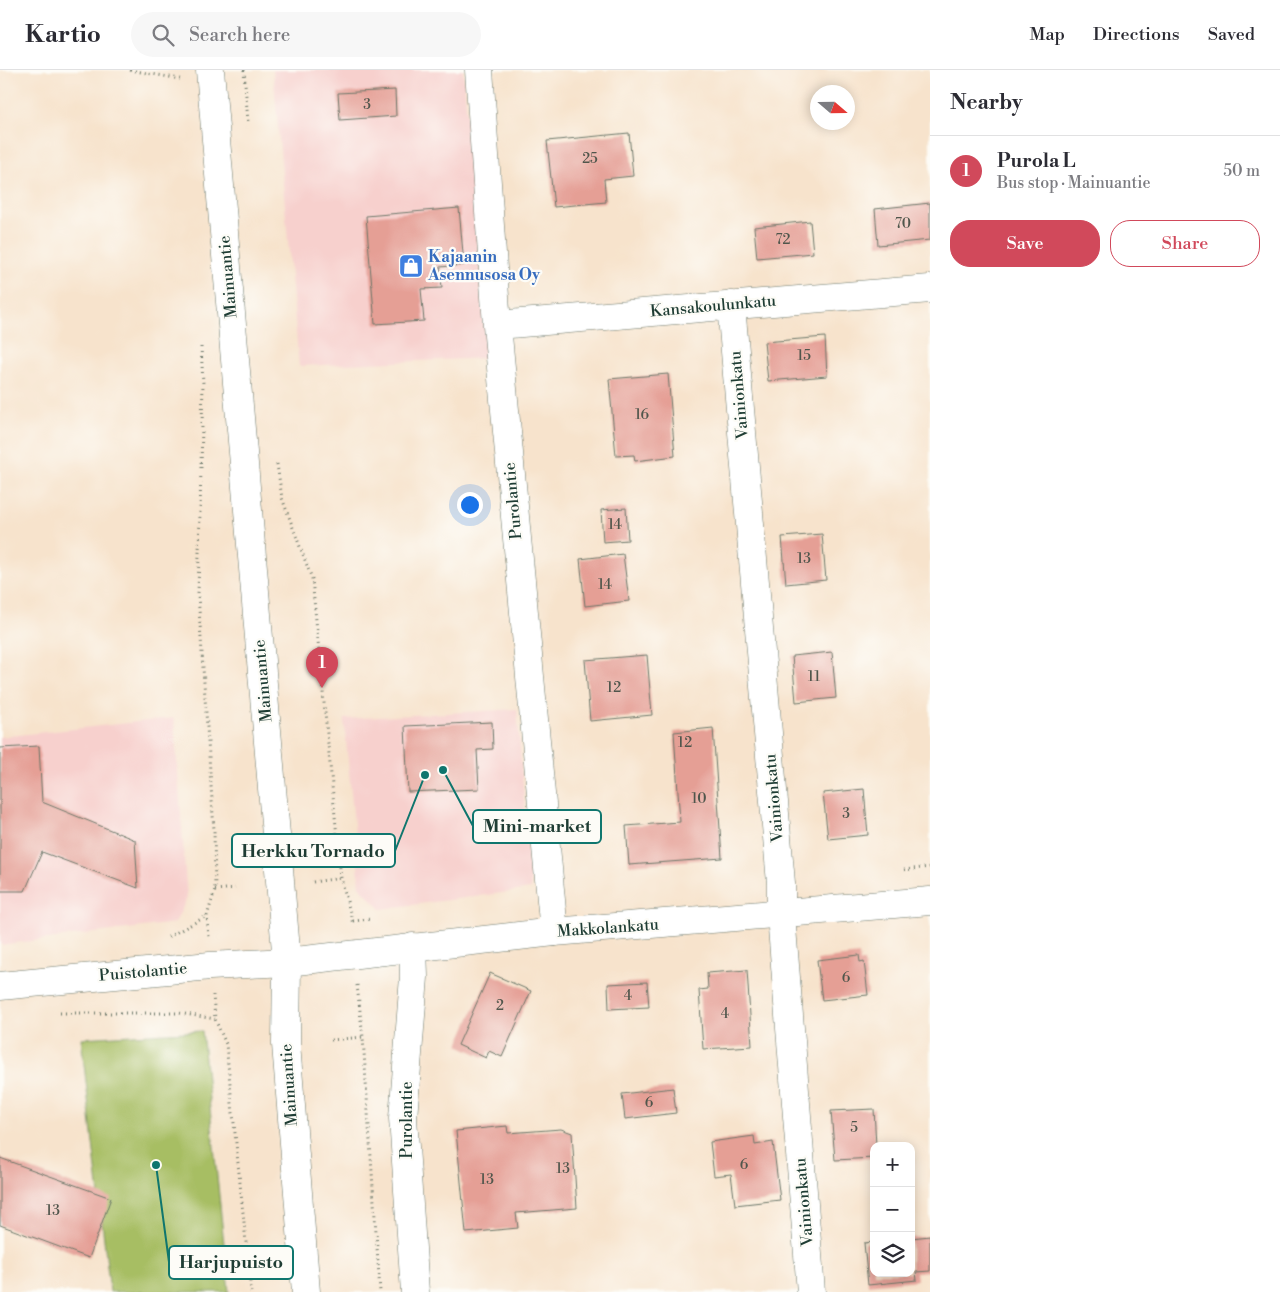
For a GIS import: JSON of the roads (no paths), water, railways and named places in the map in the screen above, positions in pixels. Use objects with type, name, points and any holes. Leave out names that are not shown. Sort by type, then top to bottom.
[{"type":"street","name":"Mainuantie","points":[[210,70],[287,962],[286,1044],[306,1292]]},
{"type":"street","name":"Purolantie","points":[[479,70],[497,325],[554,932]]},
{"type":"street","name":"Kansakoulunkatu","points":[[497,325],[930,288]]},
{"type":"street","name":"Vainionkatu","points":[[731,305],[781,883],[781,915],[811,1292]]},
{"type":"street","name":"Makkolankatu","points":[[287,962],[554,932],[781,915],[930,901]]},
{"type":"street","name":"Purolantie","points":[[413,947],[414,978],[403,1118],[415,1292]]},
{"type":"street","name":"Puistolantie","points":[[0,986],[210,966],[287,962]]},
{"type":"place","name":"Kajaanin Asennusosa Oy","points":[[411,266]]},
{"type":"place","name":"Purola L","points":[[322,688]]},
{"type":"place","name":"Mini-market","points":[[443,770]]},
{"type":"place","name":"Herkku Tornado","points":[[425,775]]},
{"type":"place","name":"Harjupuisto","points":[[156,1165]]}]
